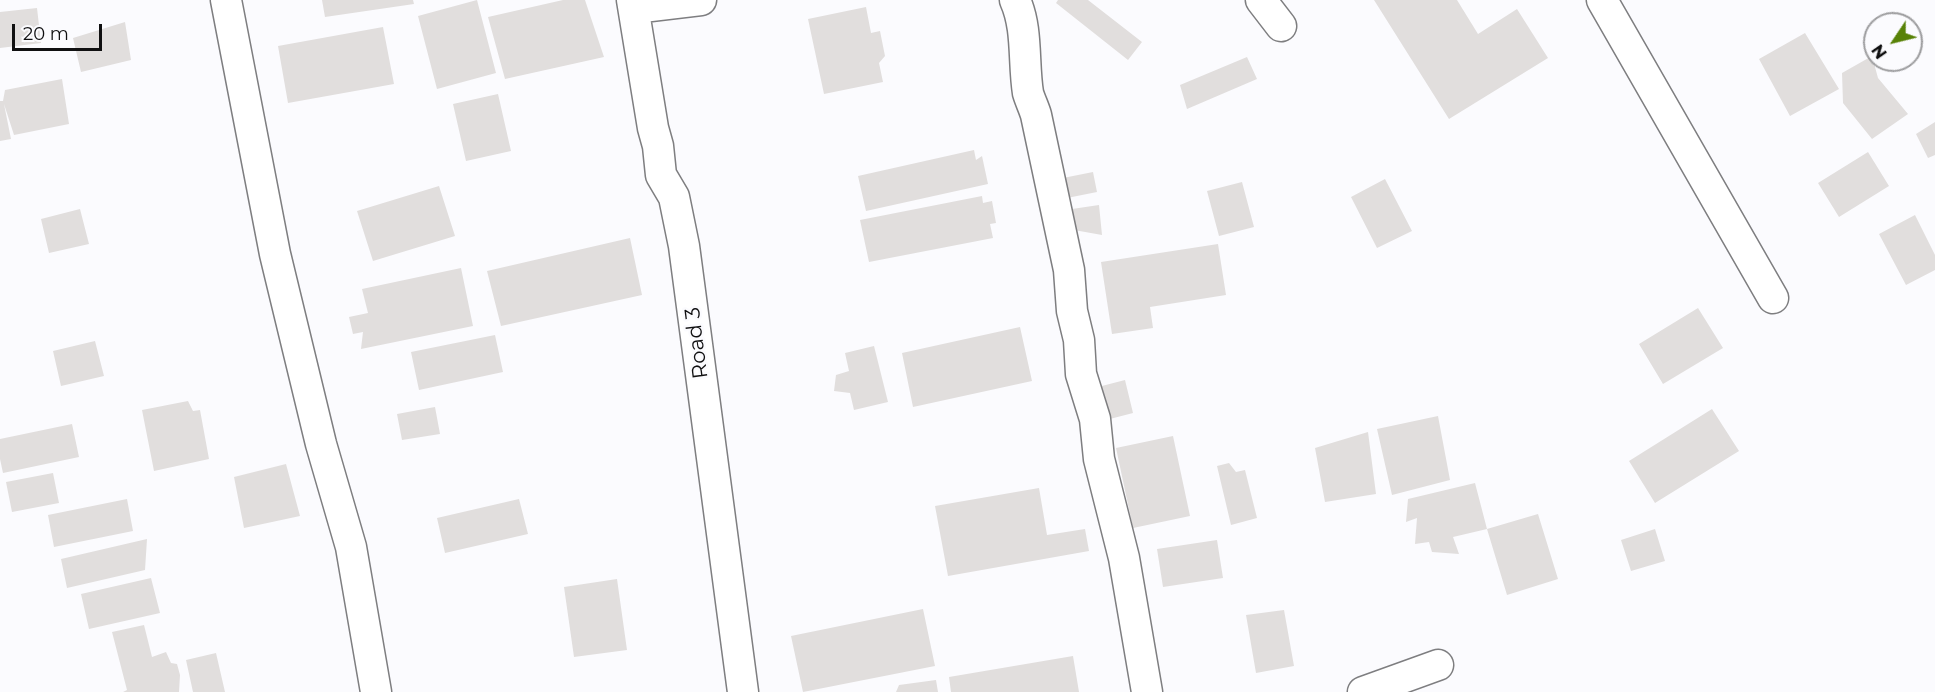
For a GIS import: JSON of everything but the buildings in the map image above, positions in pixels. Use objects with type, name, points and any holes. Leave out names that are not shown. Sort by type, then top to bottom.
[{"type":"street","points":[[226,0],[275,254],[321,444],[351,547],[376,692]]},
{"type":"street","points":[[633,4],[701,0]]},
{"type":"street","points":[[1015,0],[1027,60],[1028,94],[1036,115],[1069,270],[1072,311],[1079,340],[1081,374],[1095,418],[1099,459],[1124,558],[1147,692]]},
{"type":"street","points":[[1261,0],[1281,26]]},
{"type":"street","points":[[1602,0],[1773,298]]},
{"type":"street","name":"Road 3","points":[[633,4],[661,175],[674,197],[684,246],[743,692]]},
{"type":"street","points":[[1363,692],[1438,665]]}]
